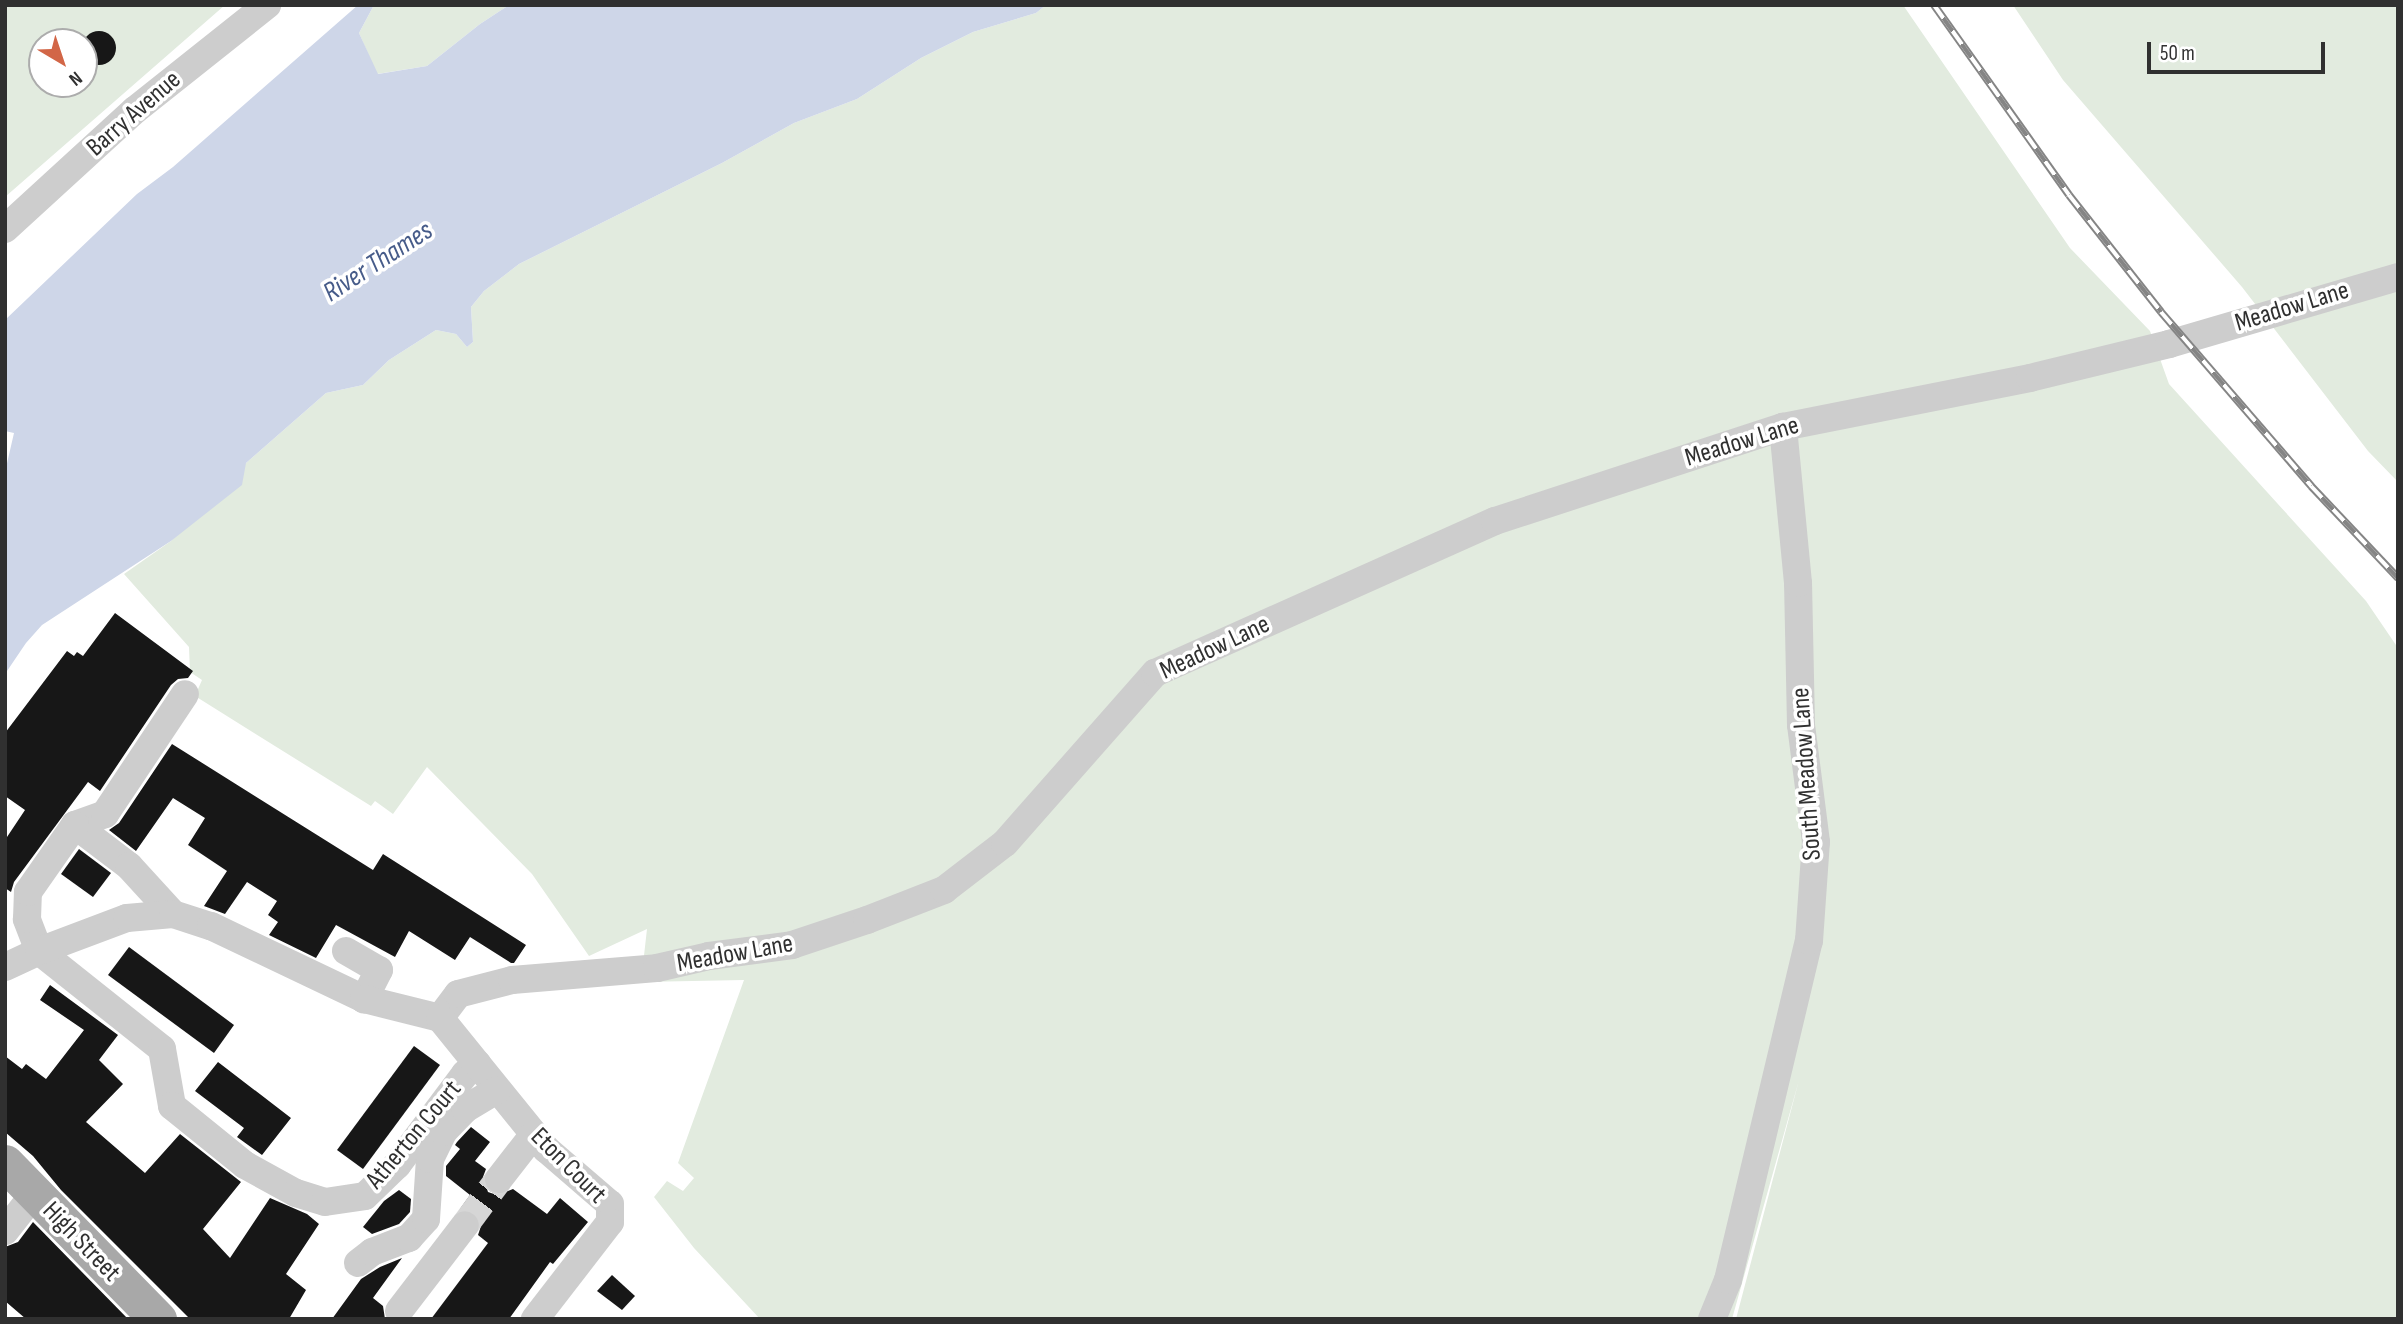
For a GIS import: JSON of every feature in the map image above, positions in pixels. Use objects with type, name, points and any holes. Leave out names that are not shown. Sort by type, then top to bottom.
[{"type":"main road","name":"High Street","points":[[5,1163],[158,1319]]},
{"type":"street","name":"Barry Avenue","points":[[5,229],[135,110],[267,5]]},
{"type":"street","name":"Meadow Lane","points":[[440,1018],[458,993],[512,980],[657,968],[709,956],[792,945],[944,890],[1005,843],[1155,673],[1495,521],[1783,427],[2030,378],[2228,327],[2398,278]]},
{"type":"street","name":"South Meadow Lane","points":[[1712,1319],[1728,1280],[1809,941],[1816,842],[1801,725],[1798,583],[1783,427]]},
{"type":"street","points":[[36,943],[27,919],[29,892],[75,825],[105,814],[185,694]]},
{"type":"street","points":[[75,825],[129,866],[173,914]]},
{"type":"street","points":[[5,967],[36,943],[127,918],[173,914],[211,926],[364,999],[440,1018]]},
{"type":"street","name":"Atherton Court","points":[[5,921],[36,943],[162,1049],[172,1106],[245,1165],[296,1193],[325,1202],[365,1196],[397,1165],[465,1074],[477,1064]]},
{"type":"street","points":[[345,951],[379,970],[364,999]]},
{"type":"street","name":"Eton Court","points":[[440,1018],[546,1149],[610,1204],[610,1222],[535,1319]]},
{"type":"street","points":[[358,1263],[372,1252],[410,1238],[426,1219],[430,1159],[443,1132],[464,1109],[497,1090]]},
{"type":"street","points":[[499,1179],[534,1134]]},
{"type":"street","points":[[5,1231],[34,1194]]},
{"type":"street","points":[[399,1311],[465,1225]]},
{"type":"shaded area","points":[[5,5],[225,5],[5,197]]},
{"type":"shaded area","points":[[374,5],[509,5],[427,66],[377,74],[359,33]]},
{"type":"shaded area","points":[[1046,5],[1903,5],[2070,248],[2150,331],[2169,384],[2366,601],[2398,648],[2398,1319],[1736,1319],[1799,1080],[1732,1319],[760,1319],[694,1248],[654,1197],[667,1181],[683,1191],[694,1178],[678,1163],[744,980],[641,982],[647,929],[589,956],[532,874],[427,767],[393,814],[375,801],[371,806],[195,696],[202,680],[190,672],[189,647],[124,574],[171,541],[246,463],[326,393],[363,385],[389,360],[436,330],[456,334],[467,347],[473,342],[471,307],[484,291],[519,264],[722,163],[794,123],[857,99],[921,58],[973,32],[1036,13]]},
{"type":"shaded area","points":[[2013,5],[2398,5],[2398,482],[2368,451],[2242,287],[2063,80]]},
{"type":"water","name":"River Thames","points":[[358,5],[374,5],[359,33],[378,74],[427,66],[509,5],[1046,5],[1036,13],[973,32],[921,58],[857,99],[794,123],[722,163],[519,264],[484,291],[471,307],[473,342],[467,347],[456,334],[436,330],[389,360],[363,385],[326,393],[246,463],[242,485],[171,541],[42,625],[5,674],[5,472],[14,433],[5,431],[5,320],[137,194],[173,167]]},
{"type":"building","points":[[98,31],[111,36],[116,48],[111,60],[98,65]]},
{"type":"building","points":[[115,613],[193,671],[188,678],[178,679],[171,685],[100,791],[88,782],[14,882],[11,892],[5,888],[5,840],[25,810],[5,796],[5,733],[67,651],[74,656],[77,652],[83,656]]},
{"type":"building","points":[[172,744],[373,870],[383,854],[526,945],[514,963],[511,963],[470,937],[455,960],[409,931],[395,957],[336,925],[316,958],[269,935],[278,922],[268,915],[277,901],[247,882],[225,914],[204,906],[227,871],[188,845],[205,818],[173,798],[136,851],[109,830],[119,823]]},
{"type":"building","points":[[79,849],[111,873],[93,897],[61,874]]},
{"type":"building","points":[[129,947],[234,1025],[214,1053],[108,975]]},
{"type":"building","points":[[50,985],[118,1035],[99,1060],[123,1084],[86,1122],[145,1173],[180,1134],[241,1182],[203,1229],[230,1258],[270,1198],[307,1214],[319,1224],[286,1274],[306,1290],[289,1319],[190,1319],[61,1190],[33,1156],[5,1132],[5,1056],[22,1069],[26,1064],[46,1079],[84,1030],[40,1000]]},
{"type":"building","points":[[414,1046],[440,1065],[363,1169],[337,1150]]},
{"type":"building","points":[[218,1062],[291,1118],[262,1155],[237,1137],[244,1128],[195,1091]]},
{"type":"building","points":[[471,1127],[490,1142],[475,1161],[486,1169],[483,1177],[488,1192],[497,1195],[513,1189],[547,1214],[560,1198],[588,1222],[553,1264],[550,1262],[509,1319],[431,1319],[488,1243],[478,1235],[481,1226],[476,1212],[460,1209],[470,1195],[446,1176],[446,1166],[460,1149],[455,1145]]},
{"type":"building","points":[[399,1190],[411,1199],[410,1212],[399,1224],[372,1234],[363,1227],[384,1201]]},
{"type":"building","points":[[33,1222],[128,1319],[26,1319],[5,1301],[5,1247],[18,1242]]},
{"type":"building","points":[[402,1258],[373,1298],[383,1306],[385,1319],[332,1319],[361,1279]]},
{"type":"building","points":[[612,1275],[635,1296],[622,1310],[597,1291]]},
{"type":"tunnel","points":[[465,1225],[499,1179]]},
{"type":"railway","points":[[1934,5],[2069,195],[2161,312],[2311,486],[2398,578]]}]
